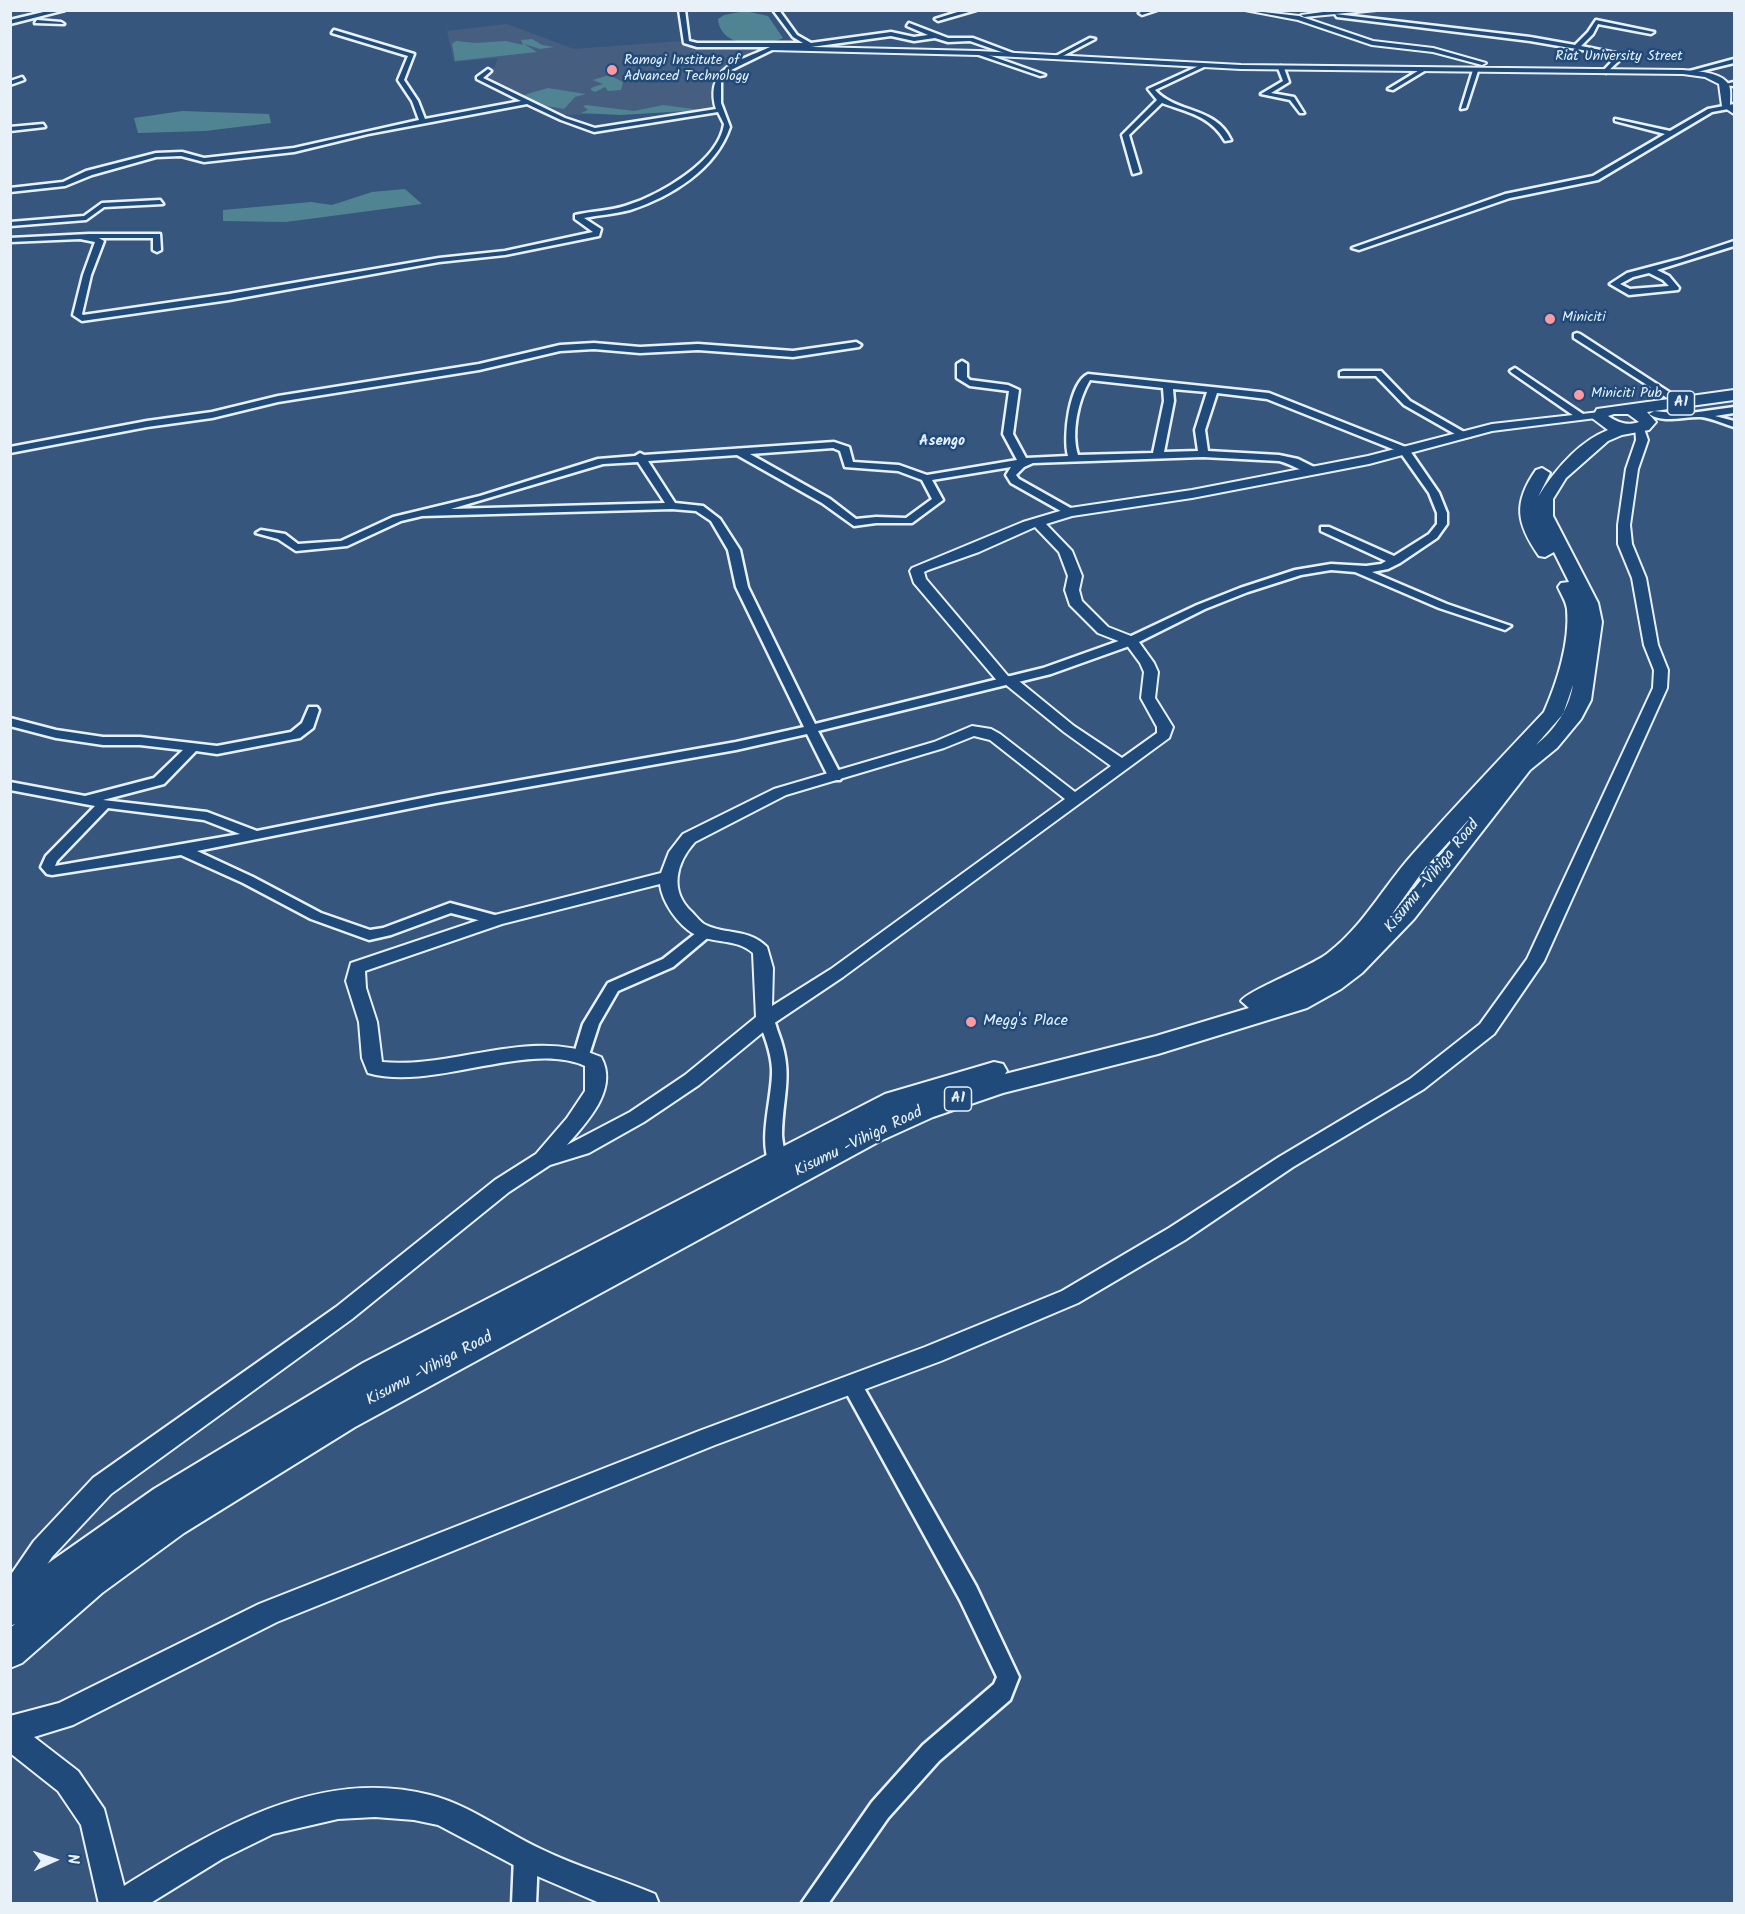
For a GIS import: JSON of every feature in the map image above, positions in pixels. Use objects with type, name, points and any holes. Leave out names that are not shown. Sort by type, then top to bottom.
[{"type":"highway","name":"Kisumu -Vihiga Road","points":[[10,1651],[90,1582],[172,1522],[344,1417],[868,1135],[924,1110],[999,1085],[1158,1045],[1298,1002],[1332,983],[1353,967],[1406,914],[1523,766],[1550,744],[1571,719],[1581,700],[1593,622],[1589,603],[1544,516],[1545,499],[1554,482],[1578,456],[1606,435],[1681,403],[1734,395]]},
{"type":"highway","name":"Kisumu -Vihiga Road","points":[[1639,420],[1734,402]]},
{"type":"highway","name":"Kisumu -Vihiga Road","points":[[10,1610],[165,1499],[364,1377],[894,1101],[940,1086],[1244,1004],[1281,990],[1335,960],[1376,920],[1417,863],[1519,749],[1541,730],[1563,696],[1576,610],[1568,590],[1528,523],[1529,495],[1545,468],[1594,417]]},
{"type":"highway","name":"A1","points":[[1594,417],[1613,426],[1639,420]]},
{"type":"street","points":[[10,22],[62,10]]},
{"type":"street","points":[[682,10],[686,42],[689,44],[813,46],[1281,68],[1516,71]]},
{"type":"street","points":[[777,10],[795,36],[813,46]]},
{"type":"street","points":[[938,19],[973,10]]},
{"type":"street","points":[[1143,13],[1154,10]]},
{"type":"street","points":[[1248,10],[1299,18],[1372,43],[1433,50],[1516,71]]},
{"type":"street","points":[[1278,16],[1337,15],[1374,10]]},
{"type":"street","points":[[1337,15],[1577,46],[1622,56],[1606,71]]},
{"type":"street","points":[[19,20],[61,24]]},
{"type":"street","points":[[1577,46],[1591,33],[1596,22],[1651,32]]},
{"type":"street","points":[[909,25],[948,40],[971,39],[1015,55]]},
{"type":"street","points":[[334,32],[412,54],[401,80],[415,101],[423,122]]},
{"type":"street","points":[[80,237],[100,242],[80,298],[76,315],[82,318],[229,297],[439,260],[505,253],[596,234],[598,231],[578,217],[636,206],[675,186],[711,155],[722,140],[727,123],[719,110],[717,83],[724,72],[772,48],[813,46],[891,34],[914,39],[935,36]]},
{"type":"street","points":[[1057,57],[1092,39]]},
{"type":"street","points":[[978,53],[1042,75]]},
{"type":"street","points":[[1689,72],[1734,61]]},
{"type":"street","points":[[1205,65],[1152,88],[1150,91],[1161,100],[1215,121],[1225,132],[1227,140]]},
{"type":"street","points":[[1281,68],[1286,82],[1264,94],[1292,98],[1302,112]]},
{"type":"street","points":[[1391,89],[1423,70]]},
{"type":"street","points":[[488,71],[479,78],[563,120],[596,130],[719,110]]},
{"type":"street","points":[[1463,108],[1475,71]]},
{"type":"street","name":"Riat University Street","points":[[1516,71],[1689,72],[1712,78],[1724,86]]},
{"type":"street","points":[[10,83],[22,79]]},
{"type":"street","points":[[1734,84],[1724,86],[1734,112]]},
{"type":"street","points":[[1136,172],[1125,135],[1161,100]]},
{"type":"street","points":[[10,190],[65,184],[89,173],[149,156],[182,154],[193,159],[204,160],[294,150],[528,102]]},
{"type":"street","points":[[1356,248],[1508,196],[1595,178],[1710,110],[1730,106]]},
{"type":"street","points":[[1617,120],[1671,133]]},
{"type":"street","points":[[10,129],[43,126]]},
{"type":"street","points":[[10,224],[86,218],[102,205],[160,202]]},
{"type":"street","points":[[10,240],[153,235],[158,237],[157,250]]},
{"type":"street","points":[[1650,270],[1666,278],[1675,288],[1629,292],[1614,284],[1625,276],[1734,243]]},
{"type":"street","points":[[1577,336],[1681,403]]},
{"type":"street","points":[[10,450],[147,424],[212,416],[278,399],[480,367],[560,348],[594,346],[640,350],[698,347],[792,354],[856,345]]},
{"type":"street","points":[[962,364],[962,378],[968,383],[1000,385],[1014,390],[1008,434],[1023,462]]},
{"type":"street","points":[[1515,371],[1594,417]]},
{"type":"street","points":[[1343,374],[1378,373],[1407,403],[1466,436]]},
{"type":"street","points":[[105,804],[51,859],[48,867],[52,871],[182,850],[436,799],[736,746],[1047,671],[1131,641],[1201,607],[1278,578],[1323,567],[1356,569],[1384,567],[1433,536],[1442,524],[1442,513],[1434,493],[1404,450],[1269,396],[1085,378],[1077,398],[1070,438],[1074,458]]},
{"type":"street","points":[[1158,454],[1169,401],[1168,385]]},
{"type":"street","points":[[1203,454],[1200,430],[1213,390]]},
{"type":"street","points":[[10,1730],[63,1715],[268,1613],[707,1438],[852,1385],[1070,1297],[1177,1234],[1286,1162],[1417,1084],[1487,1029],[1535,961],[1660,688],[1661,670],[1651,645],[1639,578],[1625,544],[1624,525],[1632,469],[1642,440],[1639,420],[1734,410]]},
{"type":"street","points":[[1703,415],[1734,424]]},
{"type":"street","points":[[1122,766],[1006,680],[919,580],[917,571],[1037,522],[1070,512],[1191,494],[1314,471],[1492,428],[1594,417]]},
{"type":"street","points":[[261,533],[281,536],[296,548],[337,546],[397,519],[483,498],[602,461],[640,456],[736,450],[840,445],[845,449],[849,465],[899,468],[926,478],[1023,462],[1158,454],[1279,458],[1293,460],[1314,471]]},
{"type":"street","points":[[736,450],[826,501],[856,524],[876,520],[908,521],[935,505],[938,497],[926,478]]},
{"type":"street","points":[[640,456],[672,506]]},
{"type":"street","points":[[1023,462],[1011,475],[1015,481],[1070,512]]},
{"type":"street","points":[[423,513],[672,506],[699,508],[715,519],[734,550],[742,587],[836,777]]},
{"type":"street","points":[[543,1159],[582,1148],[637,1117],[692,1080],[766,1019],[837,974],[1164,735],[1166,731],[1148,698],[1150,672],[1131,641],[1102,630],[1075,602],[1072,590],[1076,576],[1065,551],[1037,522]]},
{"type":"street","points":[[1325,529],[1396,561]]},
{"type":"street","points":[[1356,569],[1443,606],[1505,626]]},
{"type":"street","points":[[10,722],[68,736],[218,750],[291,737],[308,725],[313,710]]},
{"type":"street","points":[[777,1162],[774,1135],[780,1070],[778,1053],[761,999],[764,966],[761,951],[747,941],[694,927],[679,910],[670,895],[668,877],[677,852],[689,838],[780,792],[836,777],[969,732],[980,731],[995,737],[1076,800]]},
{"type":"street","points":[[86,800],[159,781],[192,749]]},
{"type":"street","points":[[10,786],[105,804],[207,816],[255,835]]},
{"type":"street","points":[[182,850],[248,880],[316,916],[369,935],[386,932],[450,908],[497,920]]},
{"type":"street","points":[[10,1599],[42,1549],[102,1486],[344,1313],[502,1186],[543,1159],[574,1124],[595,1092],[594,1062],[582,1054],[536,1053],[382,1070],[373,1066],[369,1026],[356,992],[357,967],[497,920],[668,877]]},
{"type":"street","points":[[582,1054],[591,1024],[613,987],[668,963],[706,932]]},
{"type":"street","points":[[813,1904],[880,1810],[932,1753],[1002,1692],[1008,1677],[968,1593],[852,1385]]},
{"type":"street","points":[[10,1736],[68,1781],[94,1819],[114,1904]]},
{"type":"street","points":[[122,1904],[245,1831],[292,1812],[322,1806],[362,1803],[423,1806],[441,1812],[526,1857],[645,1904]]},
{"type":"street","points":[[524,1904],[526,1857]]},
{"type":"shaded area","name":"Ramogi Institute of Advanced Technology","points":[[507,24],[574,49],[682,41],[686,44],[701,46],[758,46],[756,59],[716,75],[716,110],[560,115],[482,78],[494,68],[498,58],[454,62],[447,31]]},
{"type":"green space","points":[[745,11],[768,16],[783,38],[754,44],[726,36],[718,19],[724,15]]},
{"type":"green space","points":[[532,39],[542,45],[554,47],[540,49],[524,44],[537,52],[455,61],[452,44],[456,41],[475,43],[506,41],[523,45],[521,40]]},
{"type":"green space","points":[[609,75],[623,82],[621,90],[608,91],[605,87],[595,92],[591,90],[603,84],[593,80]]},
{"type":"green space","points":[[548,88],[586,94],[575,97],[564,109],[537,103],[524,95]]},
{"type":"green space","points":[[663,105],[701,110],[621,115],[581,113],[588,110],[583,106],[634,111]]},
{"type":"green space","points":[[182,111],[269,114],[271,123],[205,131],[138,133],[134,118]]},
{"type":"green space","points":[[405,189],[422,204],[286,222],[223,221],[223,210],[311,202],[332,205],[372,192]]},
{"type":"place","name":"Ramogi Institute of Advanced Technology","points":[[612,70]]},
{"type":"place","name":"Miniciti","points":[[1550,319]]},
{"type":"place","name":"Miniciti Pub","points":[[1579,395]]},
{"type":"place","name":"Megg's Place","points":[[971,1022]]},
{"type":"district","name":"Asengo","points":[[942,442]]}]
